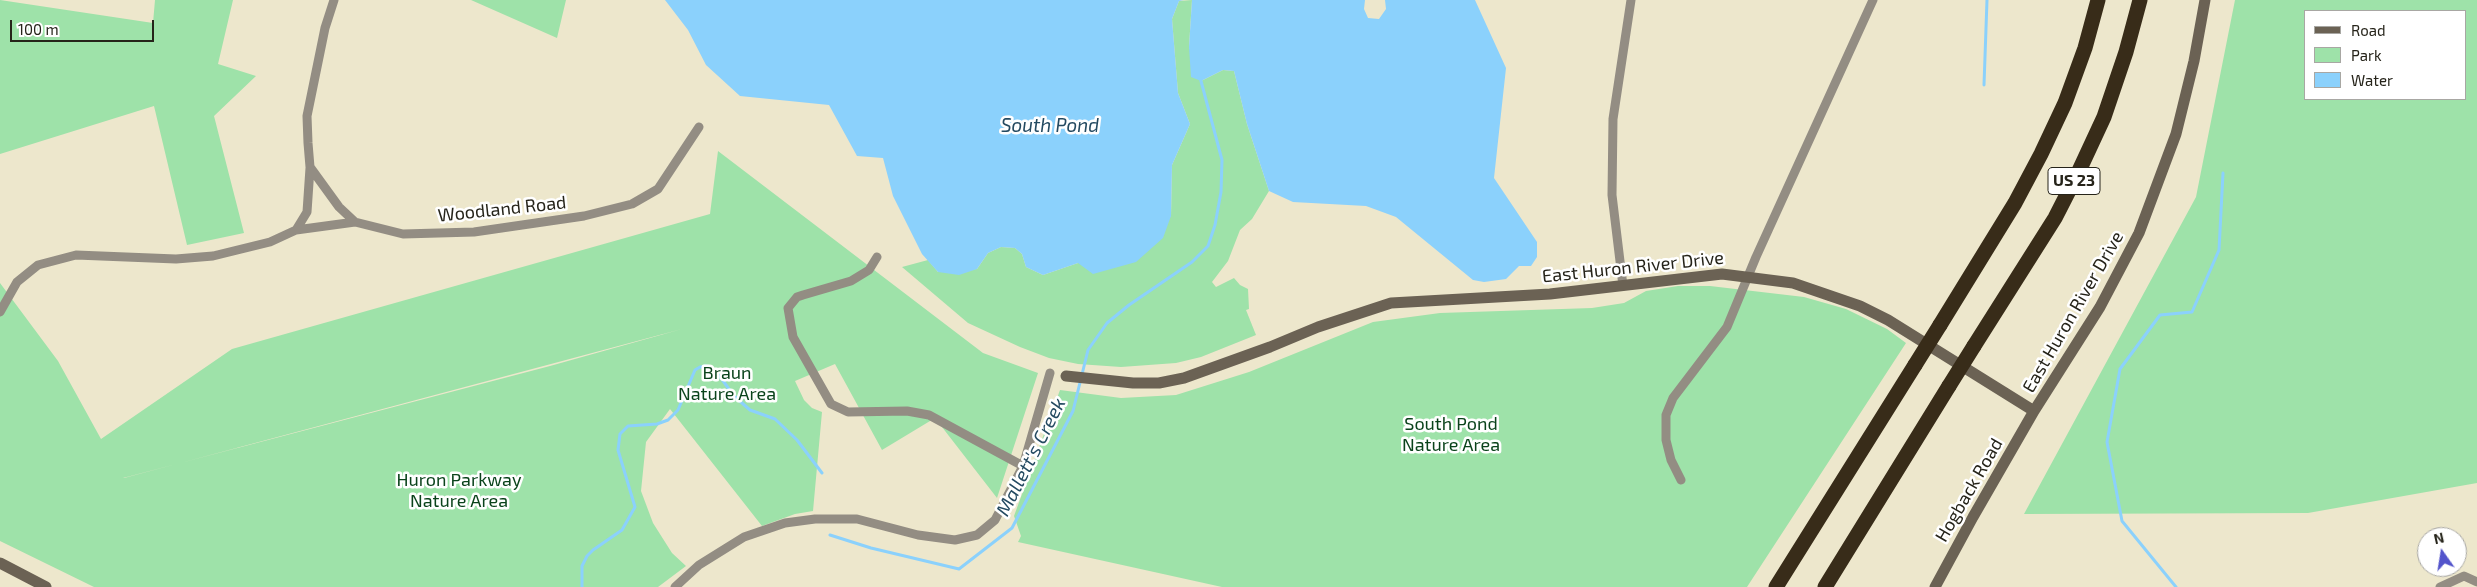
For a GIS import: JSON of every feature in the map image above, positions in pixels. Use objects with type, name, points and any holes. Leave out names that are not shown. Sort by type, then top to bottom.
[{"type":"highway","name":"US 23","points":[[1776,587],[2015,203],[2041,154],[2071,84],[2098,0]]},
{"type":"highway","name":"US 23","points":[[1825,587],[2055,218],[2104,117],[2126,52],[2140,0]]},
{"type":"main road","name":"East Huron River Drive","points":[[1066,376],[1089,380],[1160,383],[1184,378],[1270,347],[1318,327],[1392,303],[1550,294],[1690,276],[1722,274],[1793,283],[1860,306],[1888,320],[2034,412],[2100,307],[2139,233],[2176,134],[2194,61],[2205,0]]},
{"type":"main road","name":"Hogback Road","points":[[1935,587],[1972,517],[2034,412]]},
{"type":"main road","points":[[0,563],[46,587]]},
{"type":"street","points":[[296,230],[308,212],[310,167],[307,116],[334,0]]},
{"type":"street","points":[[1623,286],[1612,195],[1613,120],[1631,0]]},
{"type":"street","points":[[1681,480],[1671,460],[1666,440],[1666,415],[1673,398],[1727,327],[1748,276],[1873,0]]},
{"type":"street","name":"Woodland Road","points":[[0,312],[17,282],[38,266],[55,259],[76,255],[176,259],[213,256],[270,242],[296,230],[355,222],[403,234],[474,232],[584,216],[632,204],[658,189],[699,127]]},
{"type":"street","points":[[310,167],[339,207],[355,222]]},
{"type":"street","points":[[877,257],[869,270],[851,281],[797,297],[788,308],[793,337],[831,404],[848,412],[907,411],[929,415],[1023,466]]},
{"type":"street","points":[[675,587],[699,566],[744,538],[785,523],[815,519],[857,519],[927,536],[955,540],[977,535],[995,520],[1023,466],[1050,372]]},
{"type":"street","points":[[2440,587],[2464,576],[2477,582]]},
{"type":"green space","points":[[0,0],[153,23],[155,0],[233,0],[218,64],[256,76],[214,116],[244,233],[187,245],[154,106],[0,154]]},
{"type":"green space","points":[[471,0],[566,0],[557,38]]},
{"type":"green space","points":[[1192,0],[1189,47],[1201,81],[1223,70],[1234,71],[1247,124],[1269,191],[1252,219],[1240,230],[1228,261],[1212,282],[1216,287],[1234,278],[1240,285],[1248,289],[1249,309],[1246,310],[1256,335],[1201,357],[1176,363],[1121,367],[1078,364],[1049,358],[968,323],[902,267],[928,260],[938,272],[977,269],[988,253],[1001,247],[1015,248],[1022,254],[1026,267],[1043,275],[1078,263],[1171,216],[1172,165],[1190,124],[1178,93],[1172,19],[1179,1]]},
{"type":"green space","points":[[2235,0],[2477,0],[2477,483],[2308,513],[2024,514],[2196,197]]},
{"type":"green space","points":[[718,151],[983,353],[1038,373],[997,498],[935,418],[882,450],[835,364],[795,381],[804,400],[812,408],[822,412],[813,511],[795,514],[762,526],[670,409],[646,442],[641,491],[653,523],[672,553],[686,566],[658,587],[94,587],[0,541],[0,283],[58,361],[101,439],[232,349],[710,214]],"holes":[[[682,329],[550,366],[179,463]]]},
{"type":"green space","name":"South Pond Nature Area","points":[[1678,286],[1710,286],[1804,297],[1846,309],[1887,329],[1906,343],[1747,587],[1222,587],[1018,542],[1021,536],[1014,516],[1060,390],[1121,398],[1176,395],[1249,372],[1373,322],[1440,313],[1592,308],[1624,303],[1646,291]]},
{"type":"water","name":"South Pond","points":[[665,0],[1184,0],[1179,1],[1172,19],[1178,93],[1190,124],[1172,165],[1171,216],[1163,238],[1136,262],[1093,274],[1078,263],[1043,275],[1026,267],[1022,254],[1015,248],[1001,247],[988,253],[977,269],[959,275],[938,272],[922,254],[893,196],[883,158],[857,156],[829,105],[740,96],[706,65],[688,30]]},
{"type":"water","points":[[1192,0],[1365,0],[1364,9],[1368,18],[1379,19],[1386,9],[1385,0],[1475,0],[1506,68],[1494,178],[1537,242],[1537,257],[1531,266],[1519,266],[1506,279],[1484,282],[1473,280],[1396,217],[1366,206],[1293,202],[1269,191],[1247,124],[1234,71],[1223,70],[1201,81],[1191,77],[1189,47]]},
{"type":"waterway","points":[[1984,85],[1987,0]]},
{"type":"waterway","name":"Mallett's Creek","points":[[830,535],[871,548],[959,569],[1012,528],[1073,411],[1088,350],[1107,323],[1129,305],[1192,262],[1208,246],[1215,225],[1221,192],[1222,160],[1201,81]]},
{"type":"waterway","points":[[2176,587],[2122,521],[2107,442],[2120,369],[2160,315],[2192,312],[2219,250],[2223,173]]},
{"type":"waterway","name":"Mallett's Creek","points":[[582,587],[582,566],[587,556],[622,530],[635,507],[618,450],[620,434],[628,426],[657,424],[668,420],[678,410],[695,370],[700,367],[706,366],[718,374],[734,396],[750,410],[775,419],[797,440],[822,473]]},
{"type":"park label","name":"Braun Nature Area","points":[[727,383]]},
{"type":"park label","name":"Huron Parkway Nature Area","points":[[459,490]]}]
